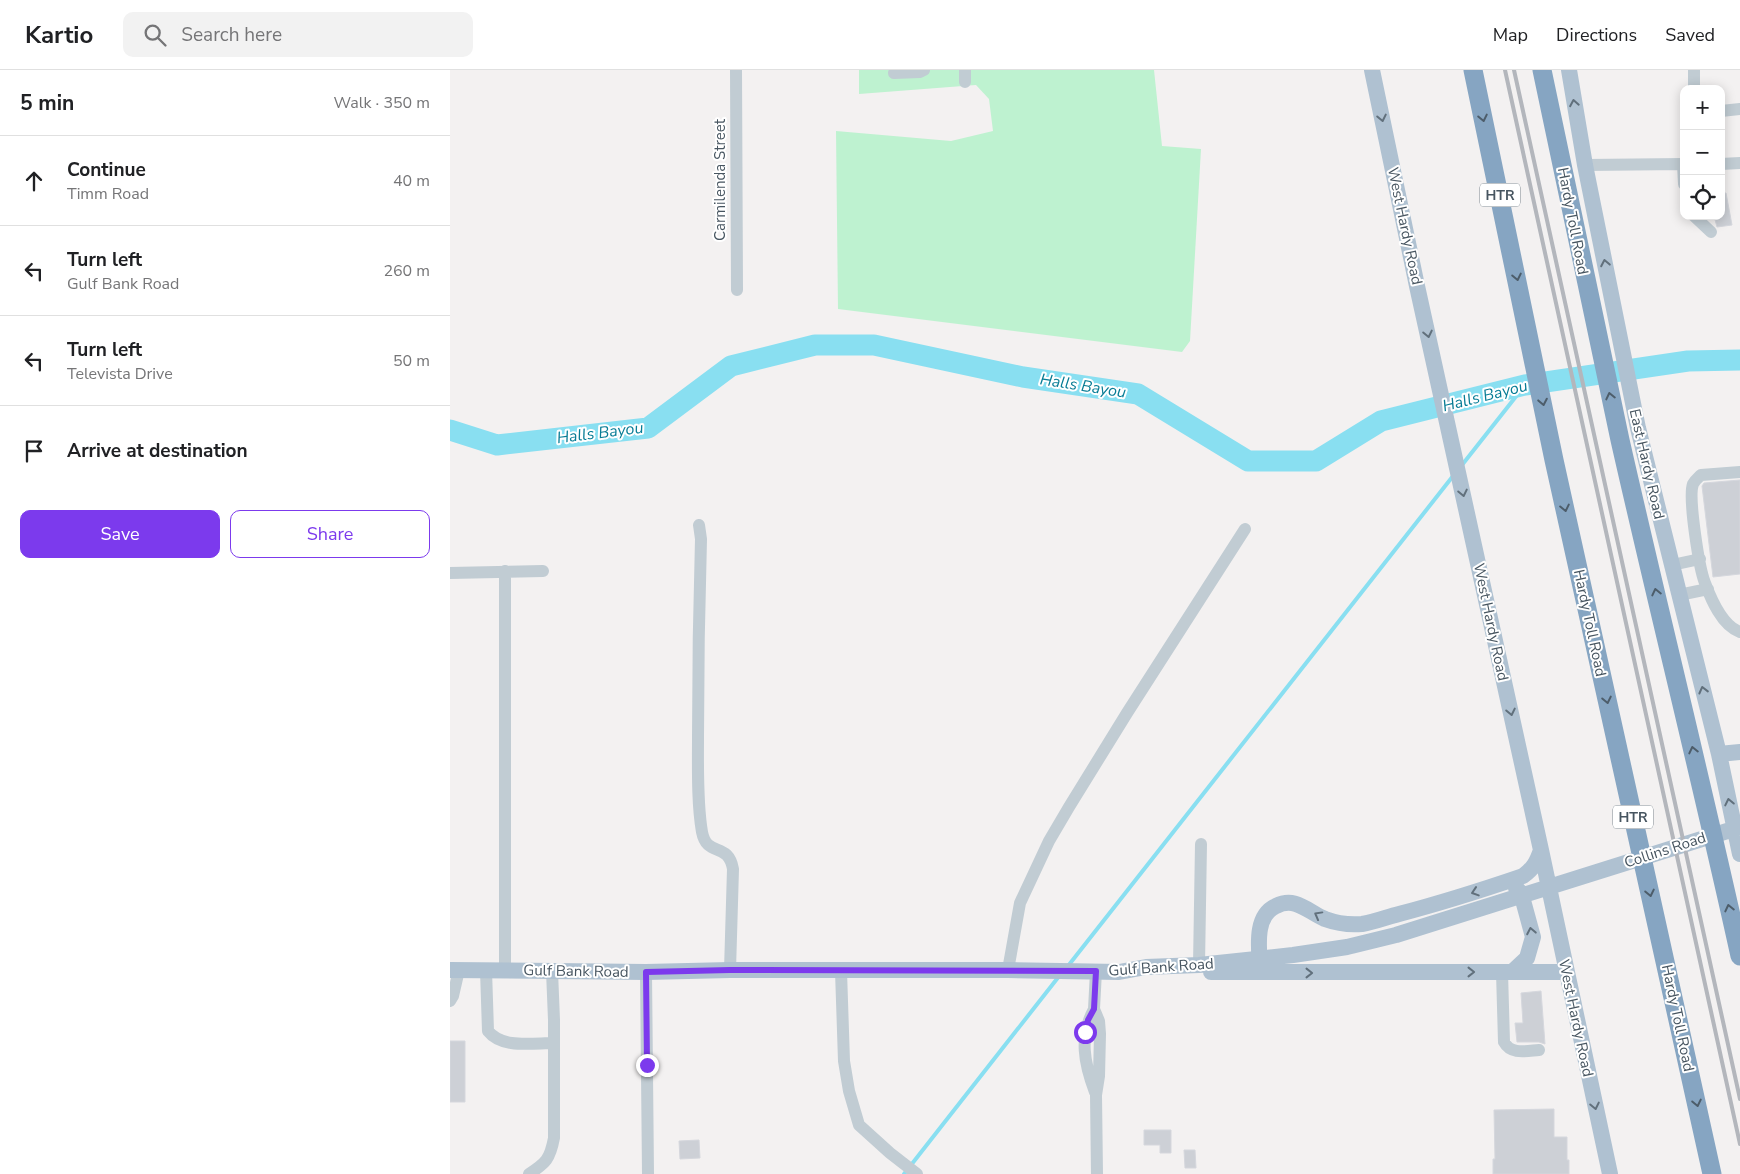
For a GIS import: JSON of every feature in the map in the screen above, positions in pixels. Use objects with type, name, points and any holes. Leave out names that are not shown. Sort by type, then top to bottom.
[{"type":"highway","name":"Hardy Toll Road","points":[[1473,70],[1554,460],[1712,1174]]},
{"type":"highway","name":"Hardy Toll Road","points":[[1542,70],[1621,444],[1740,956]]},
{"type":"highway","points":[[1546,70],[1555,129]]},
{"type":"main road","name":"West Hardy Road","points":[[1372,70],[1417,286],[1610,1174]]},
{"type":"main road","name":"East Hardy Road","points":[[1568,70],[1585,165],[1638,428],[1719,754],[1740,851]]},
{"type":"main road","points":[[1719,754],[1740,752]]},
{"type":"main road","name":"Collins Road","points":[[1590,874],[1740,826]]},
{"type":"main road","points":[[1259,965],[1259,937],[1263,920],[1268,912],[1276,906],[1285,903],[1297,903],[1324,918],[1348,924],[1362,924],[1426,907],[1523,876],[1537,862],[1541,850]]},
{"type":"main road","name":"Gulf Bank Road","points":[[455,970],[646,972],[730,970],[1026,970],[1119,972],[1146,967],[1259,965],[1293,955],[1347,947],[1396,935],[1590,874]]},
{"type":"main road","points":[[1502,883],[1514,886],[1521,894],[1533,937],[1527,958],[1507,972]]},
{"type":"main road","points":[[1119,972],[1259,965],[1566,972]]},
{"type":"street","name":"Carmilenda Street","points":[[736,70],[737,290]]},
{"type":"street","points":[[894,73],[920,72],[924,70]]},
{"type":"street","points":[[1694,70],[1694,85]]},
{"type":"street","points":[[1725,111],[1740,109]]},
{"type":"street","points":[[1725,164],[1740,163]]},
{"type":"street","points":[[1585,165],[1680,164]]},
{"type":"street","points":[[1698,220],[1711,232]]},
{"type":"street","points":[[1740,472],[1701,475],[1693,484],[1692,509],[1702,575],[1721,615],[1740,632]]},
{"type":"street","points":[[700,525],[698,774],[701,828],[704,841],[711,848],[722,851],[731,859],[733,869],[730,970]]},
{"type":"street","points":[[1008,970],[1020,903],[1049,841],[1127,714],[1245,529]]},
{"type":"street","points":[[1672,565],[1700,559]]},
{"type":"street","points":[[505,571],[505,970]]},
{"type":"street","points":[[450,572],[543,571]]},
{"type":"street","points":[[1680,595],[1708,589]]},
{"type":"street","points":[[1198,965],[1201,844]]},
{"type":"street","points":[[450,1001],[453,996],[455,970]]},
{"type":"street","points":[[486,970],[488,1031],[493,1037],[504,1042],[554,1043]]},
{"type":"street","points":[[529,1174],[544,1164],[552,1151],[554,1138],[552,971]]},
{"type":"street","points":[[841,971],[844,1061],[849,1091],[859,1125],[917,1174]]},
{"type":"street","points":[[1090,971],[1094,1009],[1088,1020],[1085,1032],[1085,1056],[1088,1075],[1096,1094],[1096,1174]]},
{"type":"street","points":[[646,972],[648,1174]]},
{"type":"street","points":[[1507,972],[1504,1042],[1506,1047],[1513,1051],[1539,1050]]},
{"type":"green space","points":[[859,70],[1154,70],[1162,146],[1201,149],[1190,341],[1182,352],[838,309],[836,131],[951,141],[993,131],[989,99],[976,85],[859,94]]},
{"type":"building","points":[[1726,193],[1732,225],[1717,227],[1715,220],[1725,220]]},
{"type":"building","points":[[1740,480],[1740,574],[1713,577],[1702,486],[1704,483]]},
{"type":"building","points":[[1541,991],[1545,1044],[1539,1042],[1517,1042],[1515,1023],[1523,1023],[1521,993]]},
{"type":"building","points":[[450,1041],[465,1041],[465,1102],[450,1102]]},
{"type":"building","points":[[1554,1109],[1554,1137],[1567,1137],[1569,1174],[1493,1174],[1493,1159],[1495,1159],[1494,1110]]},
{"type":"building","points":[[1144,1130],[1171,1130],[1171,1153],[1160,1153],[1160,1145],[1144,1145]]},
{"type":"building","points":[[699,1140],[700,1158],[680,1159],[679,1141]]},
{"type":"building","points":[[1184,1150],[1195,1150],[1196,1168],[1185,1168]]},
{"type":"waterway","name":"Halls Bayou","points":[[450,430],[497,445],[648,428],[731,366],[815,345],[874,345],[1023,377],[1138,394],[1248,461],[1316,461],[1381,421],[1525,385],[1688,361],[1740,360]]},
{"type":"waterway","points":[[1462,465],[1525,385]]},
{"type":"waterway","points":[[1068,966],[1453,476]]},
{"type":"waterway","points":[[904,1174],[1060,975]]},
{"type":"railway","points":[[1505,70],[1740,1144]]},
{"type":"railway","points":[[1514,70],[1740,1099]]},
{"type":"route","points":[[647,1065],[646,972],[730,970],[1096,971],[1094,1009],[1088,1020],[1085,1032]]}]
